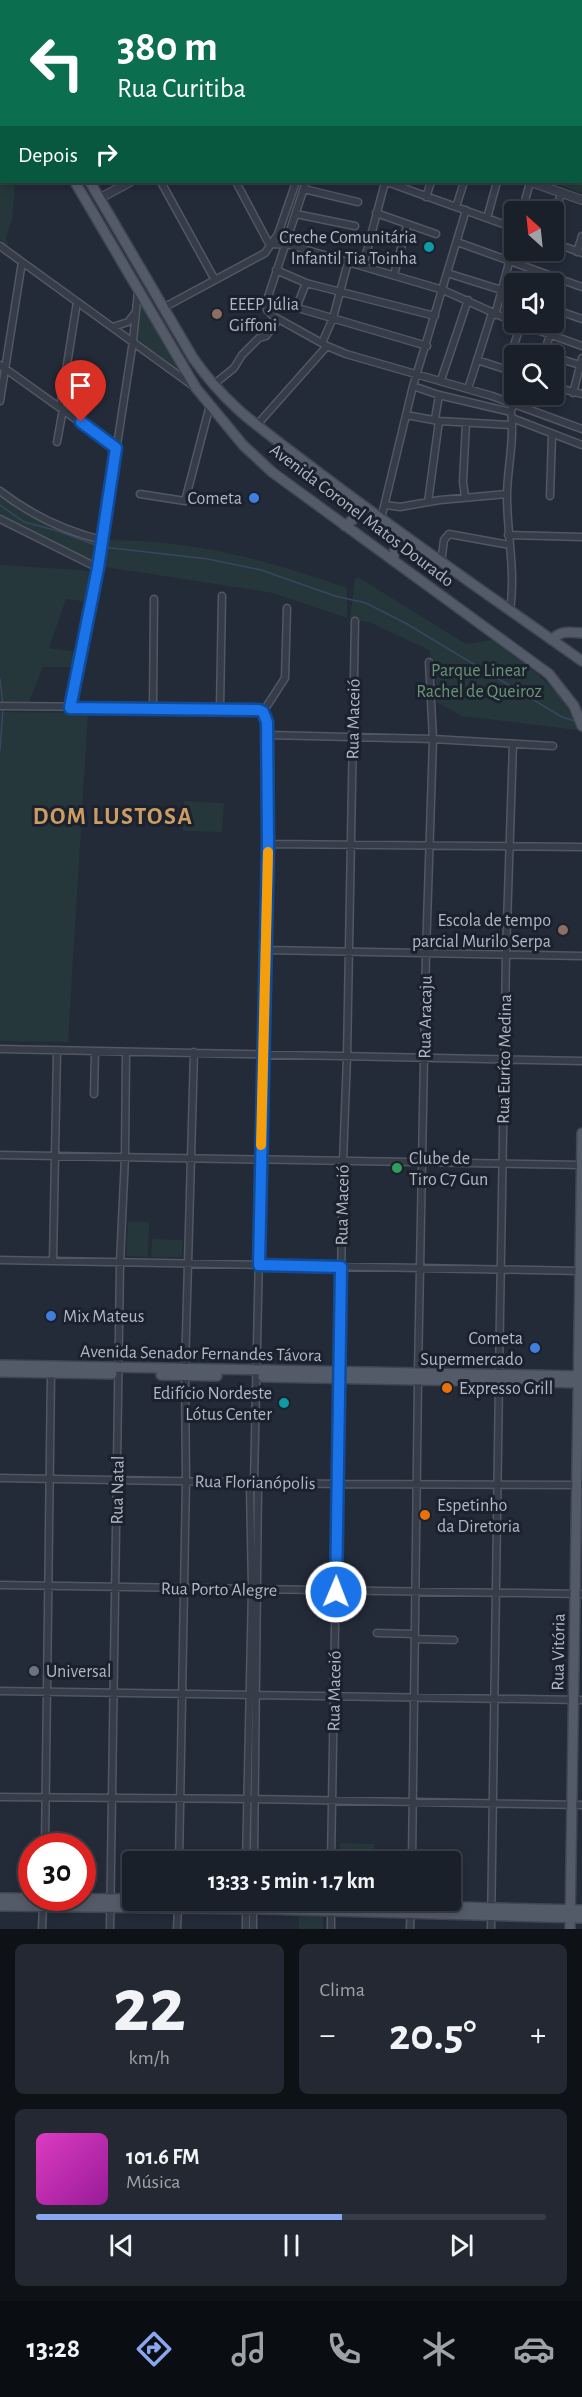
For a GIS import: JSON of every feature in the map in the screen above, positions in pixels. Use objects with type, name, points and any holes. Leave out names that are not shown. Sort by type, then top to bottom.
[{"type":"main road","name":"Avenida Coronel Matos Dourado","points":[[76,183],[196,388],[243,445],[272,472],[549,674],[574,706],[582,726]]},
{"type":"main road","name":"Avenida Coronel Matos Dourado","points":[[91,183],[212,386],[256,426],[354,501],[582,661]]},
{"type":"main road","points":[[345,526],[356,517],[358,512],[354,501]]},
{"type":"main road","points":[[393,559],[396,545],[400,542],[412,542]]},
{"type":"main road","points":[[552,640],[563,632],[582,633]]},
{"type":"main road","points":[[580,1379],[582,1133]]},
{"type":"main road","name":"Avenida Senador Fernandes Távora","points":[[0,1365],[118,1371],[580,1379]]},
{"type":"main road","name":"Avenida Senador Fernandes Távora","points":[[0,1372],[51,1374],[118,1371]]},
{"type":"main road","name":"Rua Vitória","points":[[570,1929],[577,1804],[580,1379]]},
{"type":"main road","points":[[0,1898],[18,1899]]},
{"type":"main road","points":[[111,1903],[122,1901]]},
{"type":"main road","points":[[96,1903],[122,1903]]},
{"type":"main road","points":[[0,1906],[18,1904]]},
{"type":"main road","points":[[461,1910],[570,1914],[582,1918]]},
{"type":"main road","points":[[570,1914],[582,1910]]},
{"type":"street","points":[[100,198],[128,183]]},
{"type":"street","points":[[162,183],[215,280]]},
{"type":"street","points":[[237,183],[268,242],[363,266],[443,290],[504,318]]},
{"type":"street","points":[[164,309],[261,256],[272,244],[282,225],[296,183]]},
{"type":"street","points":[[363,266],[386,183]]},
{"type":"street","points":[[426,197],[431,183]]},
{"type":"street","points":[[456,207],[464,183]]},
{"type":"street","points":[[487,218],[497,183]]},
{"type":"street","points":[[525,201],[530,183]]},
{"type":"street","points":[[533,183],[582,200]]},
{"type":"street","points":[[399,184],[426,197],[504,224]]},
{"type":"street","points":[[358,202],[305,185],[276,270],[266,303],[267,310],[278,320],[346,354],[418,373],[504,401]]},
{"type":"street","points":[[559,201],[561,192]]},
{"type":"street","points":[[381,519],[413,386],[466,210]]},
{"type":"street","points":[[376,213],[436,234]]},
{"type":"street","points":[[296,214],[354,226]]},
{"type":"street","points":[[394,276],[407,225]]},
{"type":"street","points":[[564,247],[580,253],[582,236]]},
{"type":"street","points":[[457,242],[504,259]]},
{"type":"street","points":[[0,246],[196,388]]},
{"type":"street","points":[[468,389],[503,290],[510,261],[582,287]]},
{"type":"street","points":[[0,401],[3,366],[22,262]]},
{"type":"street","points":[[256,426],[325,344],[348,262]]},
{"type":"street","points":[[276,270],[306,283],[435,316]]},
{"type":"street","points":[[447,273],[503,290]]},
{"type":"street","points":[[306,283],[297,306],[426,346]]},
{"type":"street","points":[[70,708],[98,568],[130,362],[138,289]]},
{"type":"street","points":[[441,380],[468,300]]},
{"type":"street","points":[[57,442],[77,302]]},
{"type":"street","points":[[113,327],[128,322],[136,311]]},
{"type":"street","points":[[564,313],[582,320]]},
{"type":"street","points":[[212,386],[234,368],[242,355],[259,338],[266,336],[278,320]]},
{"type":"street","points":[[544,333],[582,346]]},
{"type":"street","points":[[548,345],[550,335]]},
{"type":"street","points":[[130,362],[147,352]]},
{"type":"street","points":[[564,359],[581,362],[573,393]]},
{"type":"street","points":[[477,360],[504,368]]},
{"type":"street","points":[[3,366],[116,448]]},
{"type":"street","points":[[413,386],[537,426],[552,435],[582,445]]},
{"type":"street","points":[[564,390],[582,394]]},
{"type":"street","points":[[429,502],[439,395]]},
{"type":"street","points":[[141,494],[185,501],[210,405]]},
{"type":"street","points":[[510,611],[513,583],[507,494],[513,405]]},
{"type":"street","points":[[516,405],[582,429]]},
{"type":"street","points":[[406,415],[466,423],[511,418]]},
{"type":"street","points":[[465,497],[463,482],[466,423]]},
{"type":"street","points":[[550,496],[552,435]]},
{"type":"street","points":[[0,492],[72,533],[102,540]]},
{"type":"street","points":[[386,505],[400,507],[465,497],[507,494]]},
{"type":"street","points":[[0,519],[98,568]]},
{"type":"street","points":[[441,562],[444,540],[449,534],[510,545]]},
{"type":"street","points":[[508,535],[582,537]]},
{"type":"street","points":[[220,708],[222,596]]},
{"type":"street","points":[[153,708],[154,599]]},
{"type":"street","points":[[263,712],[283,685],[285,678],[287,608]]},
{"type":"street","name":"Rua Maceió","points":[[331,1851],[355,621]]},
{"type":"street","name":"Rua Aracaju","points":[[411,1851],[426,953],[433,739],[429,662]]},
{"type":"street","points":[[0,706],[220,708],[263,712]]},
{"type":"street","points":[[247,1851],[251,1799],[255,1535],[258,1486],[254,1482],[255,1374],[268,844],[268,735],[263,712]]},
{"type":"street","points":[[268,735],[433,739],[553,746]]},
{"type":"street","name":"Rua Euríco Medina","points":[[491,1929],[500,1270],[506,954],[513,744]]},
{"type":"street","points":[[268,844],[582,848]]},
{"type":"street","points":[[264,950],[582,956]]},
{"type":"street","points":[[0,1049],[582,1061]]},
{"type":"street","points":[[53,1261],[57,1050]]},
{"type":"street","points":[[94,1094],[95,1051]]},
{"type":"street","name":"Rua Natal","points":[[110,1929],[114,1799],[118,1371],[126,1052]]},
{"type":"street","points":[[179,1851],[186,1481],[185,1372],[194,1052]]},
{"type":"street","points":[[0,1155],[582,1166]]},
{"type":"street","points":[[0,1260],[581,1271]]},
{"type":"street","points":[[46,1833],[51,1374]]},
{"type":"street","name":"Rua Florianópolis","points":[[0,1478],[117,1478],[418,1485],[580,1485]]},
{"type":"street","name":"Rua Porto Alegre","points":[[0,1585],[579,1594]]},
{"type":"street","points":[[377,1633],[454,1640]]},
{"type":"street","points":[[0,1692],[578,1700]]},
{"type":"street","points":[[0,1797],[577,1804]]},
{"type":"street","points":[[250,1822],[253,1851]]},
{"type":"street","points":[[42,1929],[43,1911]]},
{"type":"street","points":[[177,1929],[178,1911]]},
{"type":"street","points":[[246,1929],[248,1911]]},
{"type":"street","points":[[250,1911],[253,1929]]},
{"type":"street","points":[[331,1911],[331,1929]]},
{"type":"street","points":[[410,1929],[411,1911]]},
{"type":"green space","points":[[0,183],[15,183],[12,219],[6,239],[9,247],[0,240]]},
{"type":"green space","points":[[554,183],[582,183],[582,193]]},
{"type":"green space","points":[[141,307],[177,368],[139,341],[137,335]]},
{"type":"green space","points":[[0,485],[59,522],[99,535],[92,565],[0,520]]},
{"type":"green space","points":[[108,540],[199,548],[259,561],[318,578],[347,588],[347,618],[273,593],[105,567]]},
{"type":"green space","points":[[0,565],[93,572],[89,602],[66,599],[49,648],[78,652],[75,667],[43,667],[29,702],[0,701]]},
{"type":"green space","name":"Parque Linear Rachel de Queiroz","points":[[358,577],[466,644],[492,640],[530,668],[553,689],[571,715],[577,730],[462,716],[437,702],[435,662],[429,650],[369,622],[350,619],[355,578]]},
{"type":"green space","points":[[0,712],[88,713],[68,1042],[0,1041]]},
{"type":"green space","points":[[184,801],[224,803],[222,832],[183,831]]},
{"type":"green space","points":[[128,1222],[149,1222],[148,1257],[126,1256]]},
{"type":"green space","points":[[152,1239],[183,1240],[182,1257],[151,1257]]},
{"type":"green space","points":[[340,1843],[374,1844],[374,1851],[340,1851]]},
{"type":"green space","points":[[299,1916],[323,1916],[323,1929],[299,1929]]},
{"type":"waterway","points":[[0,505],[24,522],[58,531],[98,546]]},
{"type":"waterway","points":[[103,547],[208,559],[261,570],[335,596],[366,603],[407,624],[562,717],[575,721]]},
{"type":"waterway","points":[[0,679],[3,705]]},
{"type":"waterway","points":[[0,750],[3,709]]},
{"type":"slow traffic","points":[[261,1145],[268,852]]},
{"type":"place","name":"Creche Comunitária Infantil Tia Toinha","points":[[429,247]]},
{"type":"place","name":"EEEP Júlia Giffoni","points":[[217,314]]},
{"type":"place","name":"Cometa","points":[[254,498]]},
{"type":"place","name":"Escola de tempo parcial Murilo Serpa","points":[[563,930]]},
{"type":"place","name":"Clube de Tiro C7 Gun","points":[[397,1168]]},
{"type":"place","name":"Mix Mateus","points":[[51,1316]]},
{"type":"place","name":"Cometa Supermercado","points":[[535,1348]]},
{"type":"place","name":"Expresso Grill","points":[[447,1388]]},
{"type":"place","name":"Edifício Nordeste Lótus Center","points":[[284,1403]]},
{"type":"place","name":"Espetinho da Diretoria","points":[[425,1515]]},
{"type":"place","name":"Universal","points":[[34,1671]]},
{"type":"district","name":"DOM LUSTOSA","points":[[113,816]]},
{"type":"route","points":[[81,422],[116,448],[98,568],[70,708],[259,710],[266,715],[268,844],[259,1265],[341,1267],[336,1592]]}]
